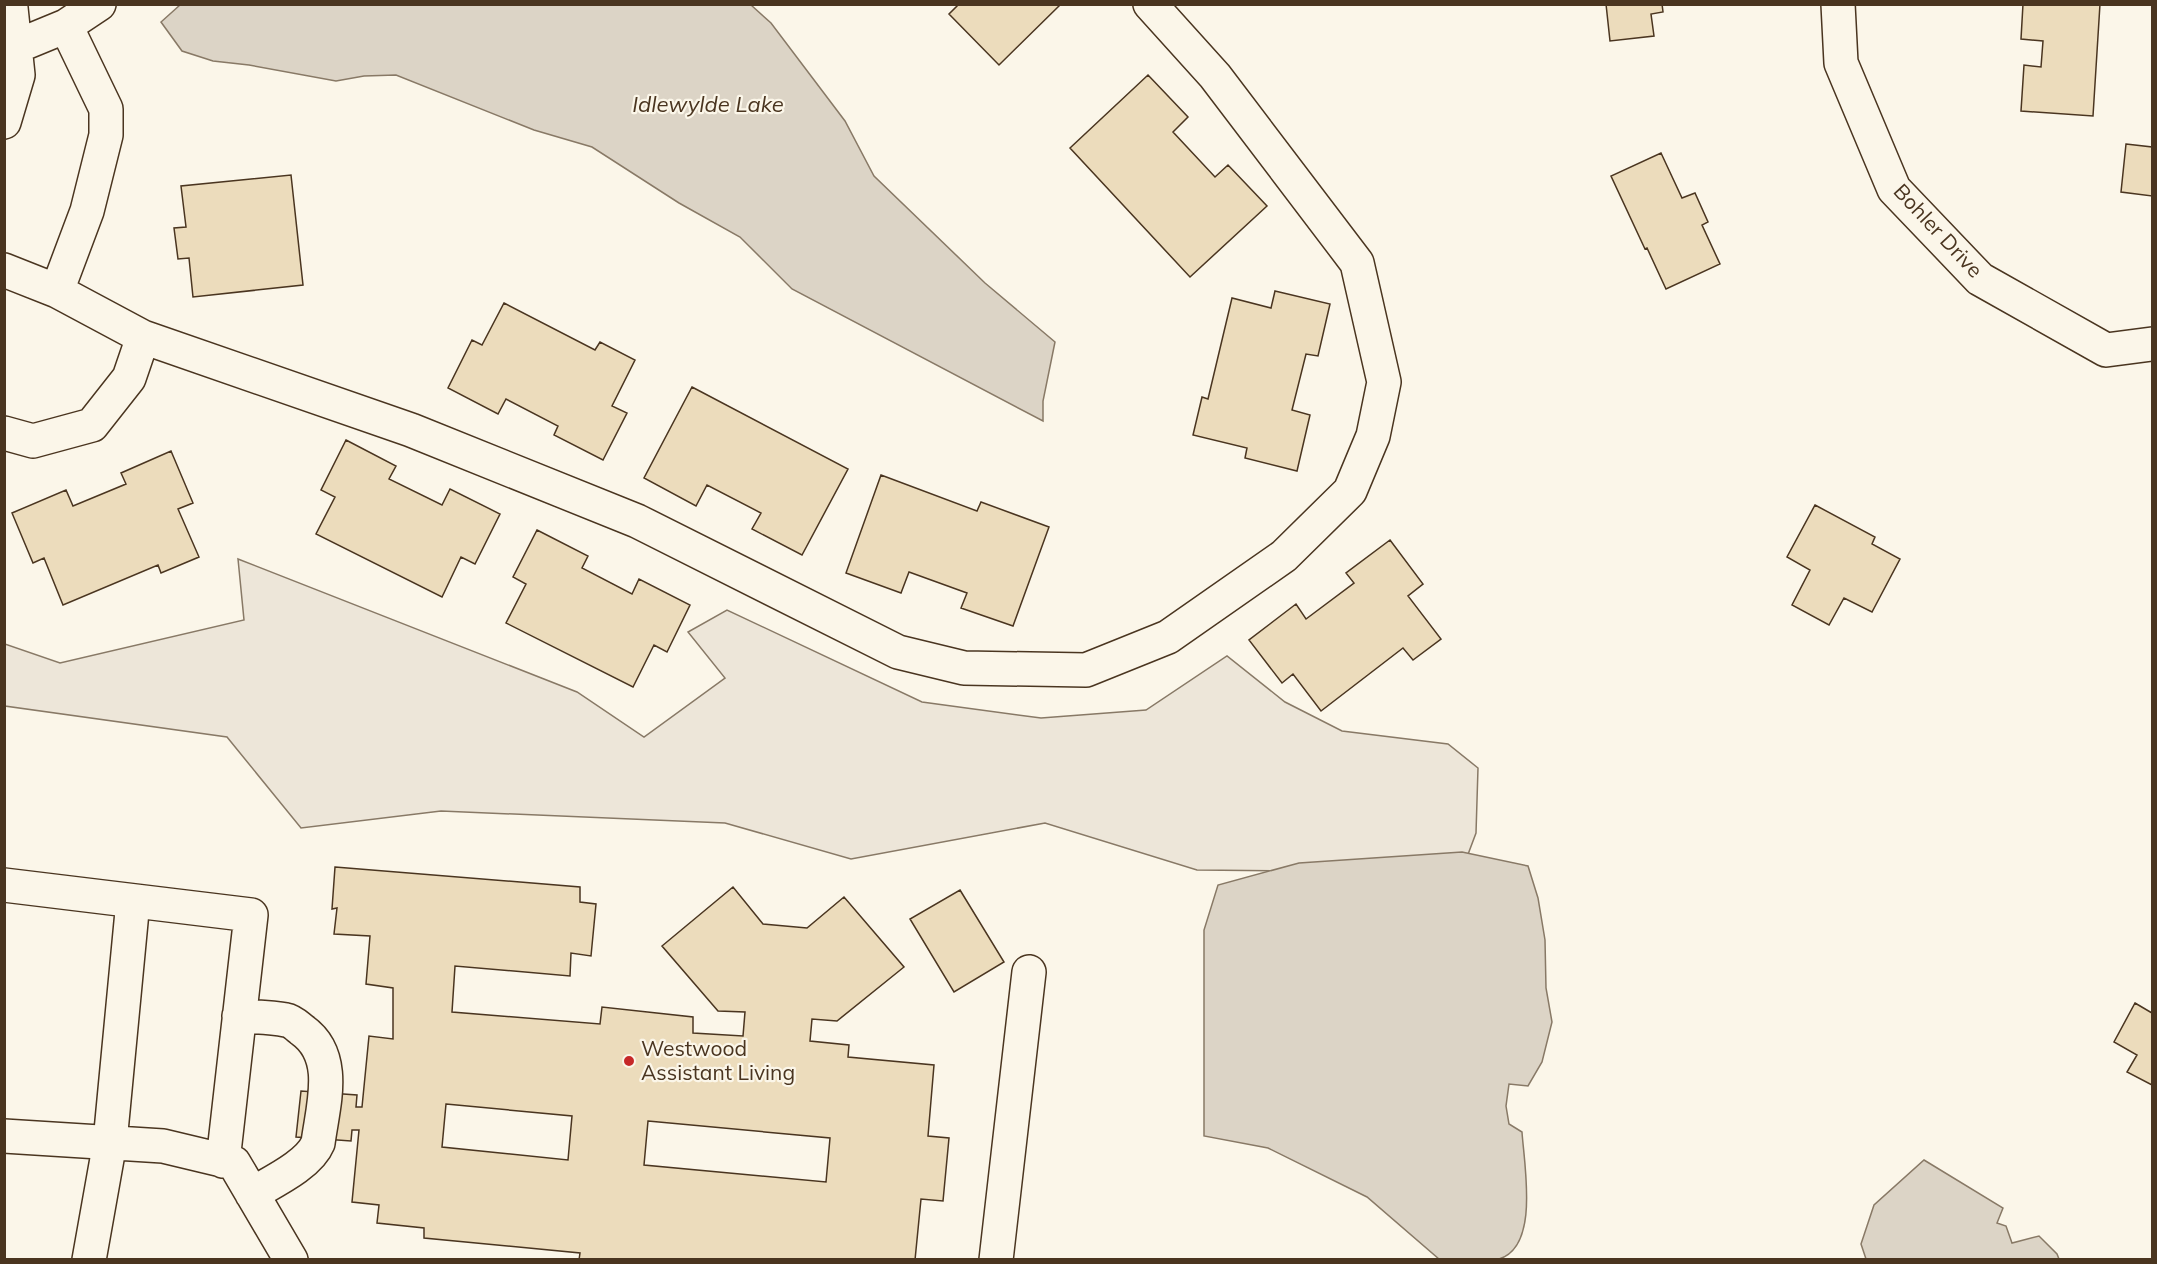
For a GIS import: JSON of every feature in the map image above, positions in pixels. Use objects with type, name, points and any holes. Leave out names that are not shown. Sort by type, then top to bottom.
[{"type":"street","points":[[4,122],[18,75],[9,4]]},
{"type":"street","points":[[15,47],[66,26],[99,4]]},
{"type":"street","points":[[4,270],[57,291],[143,337],[411,430],[637,521],[898,652],[964,668],[1086,670],[1168,637],[1284,556],[1350,490],[1373,436],[1384,382],[1357,263],[1215,76],[1150,4]]},
{"type":"street","name":"Bohler Drive","points":[[1838,4],[1841,63],[1894,189],[1980,279],[2106,350],[2152,344]]},
{"type":"street","points":[[57,291],[87,211],[106,135],[106,109],[66,26]]},
{"type":"street","points":[[4,433],[33,441],[92,425],[129,378],[143,337]]},
{"type":"street","points":[[4,885],[251,915],[223,1161]]},
{"type":"street","points":[[89,1260],[110,1142],[133,901]]},
{"type":"street","points":[[996,1260],[1029,972]]},
{"type":"street","points":[[239,1016],[289,1020],[309,1035],[319,1047],[325,1065],[326,1084],[318,1143],[314,1152],[299,1165],[252,1194]]},
{"type":"street","points":[[4,1136],[163,1146],[234,1164],[291,1260]]},
{"type":"shaded area","points":[[238,559],[577,692],[644,737],[725,678],[688,632],[727,610],[922,702],[1041,718],[1146,710],[1227,656],[1285,702],[1342,731],[1448,744],[1478,768],[1476,833],[1461,873],[1197,870],[1045,823],[851,859],[725,823],[441,811],[301,828],[227,737],[5,706],[5,644],[60,663],[244,620]]},
{"type":"water","name":"Idlewylde Lake","points":[[180,5],[751,5],[771,23],[845,121],[874,176],[985,283],[1055,342],[1043,401],[1043,421],[792,289],[740,237],[679,203],[592,147],[534,130],[396,75],[364,76],[336,81],[249,65],[213,61],[182,51],[161,22]]},
{"type":"water","points":[[1462,852],[1528,866],[1538,898],[1545,940],[1546,988],[1552,1022],[1542,1062],[1528,1086],[1509,1084],[1506,1106],[1509,1124],[1522,1132],[1527,1203],[1525,1222],[1520,1239],[1512,1251],[1499,1259],[1486,1261],[1439,1259],[1367,1197],[1268,1148],[1204,1136],[1204,930],[1218,885],[1299,863]]},
{"type":"water","points":[[1924,1160],[2003,1208],[1997,1223],[2006,1226],[2012,1243],[2039,1236],[2059,1259],[1866,1259],[1861,1244],[1874,1205]]},
{"type":"building","points":[[956,4],[1061,4],[999,65],[949,14],[957,6]]},
{"type":"building","points":[[1606,4],[1662,4],[1663,12],[1651,14],[1654,36],[1610,41]]},
{"type":"building","points":[[2023,4],[2100,4],[2093,116],[2021,111],[2024,65],[2041,67],[2043,41],[2021,39]]},
{"type":"building","points":[[1148,75],[1188,117],[1173,132],[1215,177],[1228,165],[1267,206],[1190,277],[1070,148]]},
{"type":"building","points":[[2126,144],[2152,147],[2152,196],[2121,192]]},
{"type":"building","points":[[1661,153],[1682,198],[1695,193],[1708,222],[1702,225],[1720,264],[1666,289],[1611,176]]},
{"type":"building","points":[[291,175],[303,285],[193,297],[189,258],[178,259],[174,228],[186,227],[181,186]]},
{"type":"building","points":[[1275,291],[1330,304],[1318,356],[1306,354],[1292,410],[1310,415],[1297,471],[1245,458],[1247,448],[1193,435],[1202,397],[1208,399],[1232,298],[1271,308]]},
{"type":"building","points":[[504,303],[595,350],[600,342],[635,360],[612,406],[627,413],[603,460],[554,435],[558,426],[506,399],[498,414],[448,388],[472,340],[482,345]]},
{"type":"building","points":[[692,387],[848,469],[802,555],[752,529],[761,513],[707,485],[696,506],[644,478]]},
{"type":"building","points":[[346,440],[396,466],[389,479],[442,505],[450,489],[500,514],[475,564],[461,557],[442,597],[316,534],[335,497],[321,490]]},
{"type":"building","points":[[171,451],[193,503],[178,509],[199,557],[161,573],[158,565],[63,605],[44,558],[33,563],[12,513],[66,490],[73,506],[126,484],[121,473]]},
{"type":"building","points":[[881,475],[977,511],[981,502],[1049,527],[1013,626],[961,608],[967,593],[909,572],[901,593],[846,573]]},
{"type":"building","points":[[1815,505],[1875,537],[1872,544],[1900,559],[1872,612],[1844,598],[1829,625],[1792,605],[1810,570],[1787,557]]},
{"type":"building","points":[[537,530],[588,556],[582,568],[632,594],[639,579],[690,605],[667,652],[654,645],[633,687],[506,623],[526,584],[513,577]]},
{"type":"building","points":[[1390,540],[1423,584],[1408,596],[1441,639],[1413,660],[1403,648],[1321,711],[1293,674],[1282,683],[1249,640],[1296,604],[1306,619],[1354,583],[1346,573]]},
{"type":"building","name":"Westwood Assistant Living","points":[[335,867],[580,887],[580,902],[596,904],[591,956],[571,953],[570,976],[455,966],[452,1012],[600,1024],[602,1007],[693,1017],[693,1033],[743,1036],[745,1012],[718,1011],[662,946],[733,887],[763,924],[807,928],[844,897],[904,967],[837,1021],[812,1019],[810,1041],[849,1045],[848,1057],[934,1065],[928,1136],[949,1138],[943,1201],[921,1199],[915,1260],[579,1260],[580,1253],[424,1238],[424,1228],[377,1223],[379,1205],[352,1202],[359,1130],[352,1130],[351,1141],[296,1137],[301,1091],[357,1095],[356,1107],[362,1107],[369,1036],[393,1039],[393,988],[366,984],[370,936],[334,934],[337,908],[332,909]],"holes":[[[446,1104],[572,1116],[568,1160],[442,1147]],[[648,1121],[830,1138],[826,1182],[644,1165]]]},
{"type":"building","points":[[960,890],[1004,962],[954,992],[910,919]]},
{"type":"building","points":[[2135,1003],[2152,1013],[2152,1085],[2127,1072],[2137,1055],[2114,1042]]},
{"type":"place","name":"Westwood Assistant Living","points":[[629,1061]]}]
